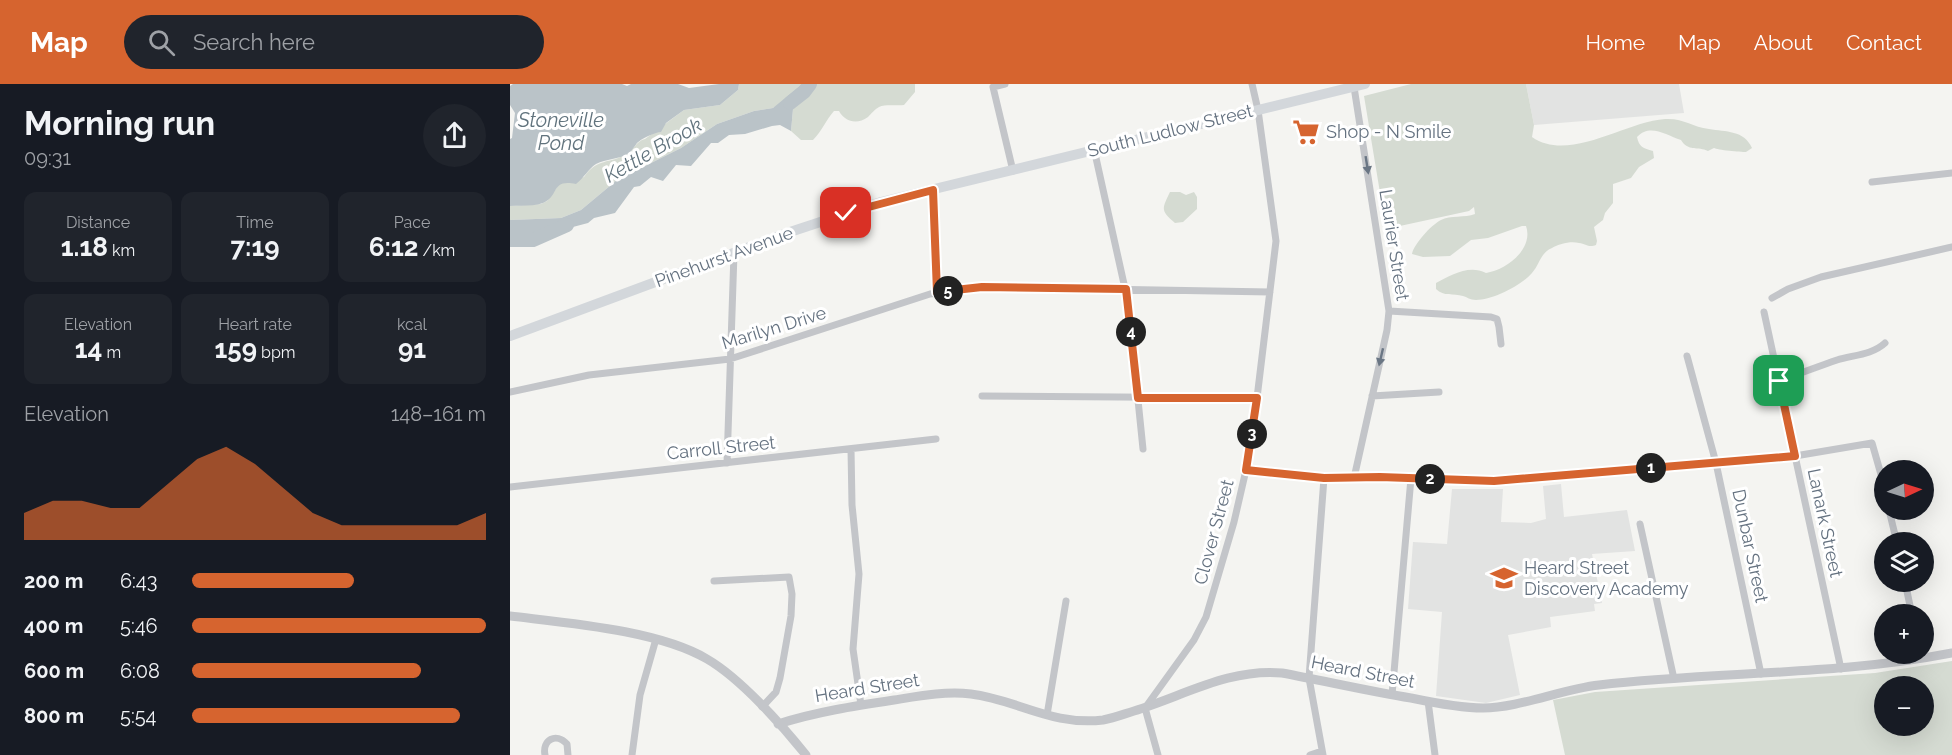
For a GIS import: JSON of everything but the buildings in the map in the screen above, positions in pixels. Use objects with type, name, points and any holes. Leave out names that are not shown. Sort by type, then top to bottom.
[{"type":"main road","name":"South Ludlow Street","points":[[976,180],[1359,85]]},
{"type":"main road","name":"Pinehurst Avenue","points":[[510,336],[846,213],[976,180]]},
{"type":"street","points":[[1005,84],[993,87],[1013,171]]},
{"type":"street","name":"Clover Street","points":[[1145,708],[1194,640],[1206,618],[1246,470],[1257,398],[1276,227],[1252,84]]},
{"type":"street","name":"Laurier Street","points":[[1354,477],[1389,311],[1359,85]]},
{"type":"street","points":[[1094,149],[1126,289],[1143,449]]},
{"type":"street","points":[[1872,182],[1952,173]]},
{"type":"street","points":[[933,190],[937,292]]},
{"type":"street","points":[[1772,298],[1788,289],[1821,277],[1952,247]]},
{"type":"street","points":[[727,463],[734,253]]},
{"type":"street","name":"Marilyn Drive","points":[[510,392],[589,375],[730,359],[937,292],[982,287],[1270,292]]},
{"type":"street","points":[[1389,311],[1491,317],[1497,320],[1501,344]]},
{"type":"street","name":"Lanark Street","points":[[1764,312],[1841,669]]},
{"type":"street","points":[[1779,381],[1840,359],[1869,352],[1880,348],[1885,343]]},
{"type":"street","name":"Dunbar Street","points":[[1687,356],[1716,463],[1761,674]]},
{"type":"street","points":[[1372,396],[1439,392]]},
{"type":"street","points":[[982,396],[1257,398]]},
{"type":"street","name":"Carroll Street","points":[[510,488],[936,439]]},
{"type":"street","points":[[1246,470],[1324,478],[1494,481],[1795,456],[1872,443],[1877,460]]},
{"type":"street","points":[[851,449],[852,505],[859,574],[853,649],[861,705]]},
{"type":"street","points":[[1310,755],[1323,753],[1309,678],[1324,478]]},
{"type":"street","points":[[1392,695],[1411,478]]},
{"type":"street","points":[[1640,524],[1674,680]]},
{"type":"street","points":[[714,581],[789,578],[792,609],[780,678],[776,692],[762,707]]},
{"type":"street","points":[[1047,715],[1066,601]]},
{"type":"street","points":[[510,616],[656,639],[689,650],[706,658],[733,678],[806,755]]},
{"type":"street","points":[[632,755],[640,695],[656,639]]},
{"type":"street","name":"Heard Street","points":[[1934,655],[1952,653]]},
{"type":"street","name":"Heard Street","points":[[778,724],[810,714],[943,693],[984,697],[1047,715],[1086,721],[1106,719],[1250,672],[1282,673],[1392,695],[1478,708],[1499,707],[1597,685],[1841,669],[1874,664]]},
{"type":"street","points":[[1428,701],[1435,755]]},
{"type":"street","points":[[1145,708],[1158,755]]},
{"type":"street","points":[[545,755],[546,744],[549,740],[556,738],[566,742],[569,755]]},
{"type":"shaded area","points":[[739,84],[915,84],[915,92],[904,105],[882,106],[868,117],[856,122],[848,120],[839,111],[834,111],[813,140],[801,140],[791,131],[793,109],[804,92],[773,108],[754,111],[717,124],[681,148],[617,180],[581,210],[561,218],[510,220],[510,206],[541,204],[547,201],[560,183],[584,177],[599,164],[627,154],[639,142],[684,110],[720,105],[738,90]]},
{"type":"shaded area","points":[[1411,84],[1526,84],[1534,125],[1532,137],[1547,144],[1563,146],[1580,144],[1649,122],[1672,119],[1703,128],[1734,133],[1749,142],[1752,148],[1746,152],[1714,148],[1708,151],[1687,146],[1681,140],[1658,131],[1642,133],[1637,137],[1639,143],[1644,148],[1653,151],[1654,158],[1639,167],[1631,178],[1613,184],[1613,203],[1605,213],[1603,220],[1594,227],[1596,245],[1589,246],[1572,242],[1548,250],[1532,273],[1521,283],[1498,295],[1474,300],[1442,293],[1436,289],[1436,283],[1467,270],[1486,273],[1510,263],[1526,243],[1526,226],[1488,238],[1471,240],[1450,256],[1423,257],[1412,254],[1419,240],[1428,230],[1445,218],[1475,214],[1474,207],[1469,211],[1386,229],[1364,96]]},
{"type":"shaded area","points":[[1526,84],[1679,84],[1684,113],[1534,125]]},
{"type":"shaded area","points":[[1170,192],[1180,192],[1186,195],[1194,192],[1197,197],[1197,209],[1183,222],[1175,223],[1165,212],[1164,206]]},
{"type":"shaded area","name":"Heard Street Discovery Academy","points":[[1561,484],[1564,517],[1627,510],[1635,551],[1592,554],[1602,603],[1594,604],[1595,611],[1550,617],[1551,627],[1508,635],[1520,695],[1486,703],[1436,696],[1442,612],[1408,609],[1413,542],[1447,544],[1452,489],[1503,489],[1501,522],[1531,523],[1546,519],[1543,486]]},
{"type":"shaded area","points":[[1952,661],[1952,755],[1565,755],[1553,700],[1595,692],[1875,673]]},
{"type":"water","name":"Stoneville Pond","points":[[513,84],[622,84],[627,86],[631,84],[678,84],[689,88],[739,84],[738,90],[720,105],[684,110],[666,123],[661,132],[639,141],[628,154],[596,164],[576,184],[562,184],[543,203],[510,206],[510,139],[515,113],[510,105],[510,86]]},
{"type":"water","name":"Stoneville Pond","points":[[802,84],[804,92],[793,109],[791,131],[780,125],[745,134],[729,135],[718,143],[711,143],[691,166],[676,165],[663,181],[651,177],[640,186],[634,187],[615,213],[554,232],[510,238],[510,220],[561,218],[581,210],[617,180],[681,148],[717,124],[754,111],[773,108]]},
{"type":"waterway","name":"Kettle Brook","points":[[790,103],[810,84]]},
{"type":"waterway","name":"Kettle Brook","points":[[510,240],[533,240],[567,225]]},
{"type":"place","name":"Shop - N Smile","points":[[1306,132]]},
{"type":"place","name":"Heard Street Discovery Academy","points":[[1504,578]]},
{"type":"route","points":[[846,213],[933,190],[937,292],[982,287],[1126,289],[1138,398],[1257,398],[1246,470],[1324,478],[1380,477],[1494,481],[1795,456],[1779,381]]}]
